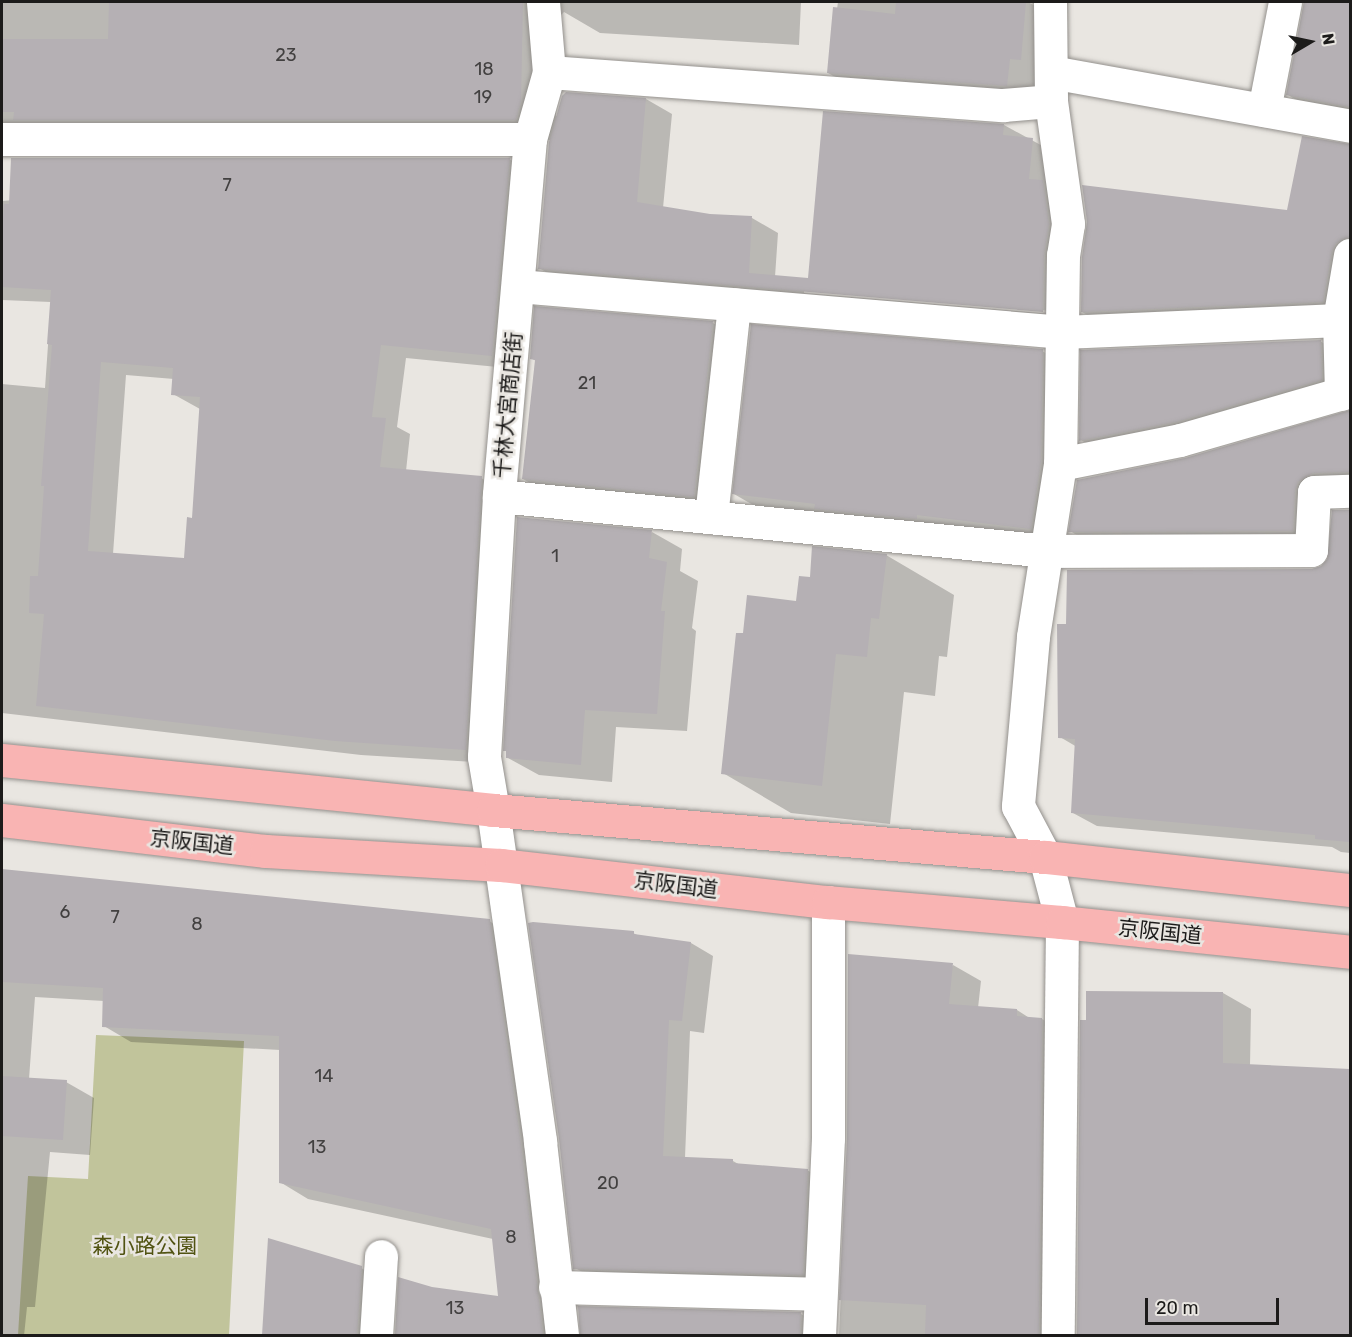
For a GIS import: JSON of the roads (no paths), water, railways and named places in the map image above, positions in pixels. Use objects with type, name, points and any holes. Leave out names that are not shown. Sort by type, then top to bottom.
[{"type":"highway","points":[[2,760],[494,810],[1045,857],[1350,890]]},
{"type":"highway","name":"京阪国道","points":[[2,820],[266,851],[501,865],[828,902],[1062,922],[1350,952]]},
{"type":"street","name":"千林大宮商店街","points":[[543,2],[549,72],[530,139],[499,496],[483,757],[494,810],[501,865],[538,1034],[555,1287],[562,1335]]},
{"type":"street","points":[[1050,2],[1051,86],[1068,224],[1063,255],[1060,464],[1033,637],[1018,806],[1045,857],[1062,922],[1059,1335]]},
{"type":"street","points":[[1264,110],[1285,2]]},
{"type":"street","points":[[549,72],[1003,105],[1051,86],[1264,110],[1350,126]]},
{"type":"street","points":[[2,139],[530,139]]},
{"type":"street","points":[[1060,464],[1180,440],[1346,392],[1339,320],[1350,255]]},
{"type":"street","points":[[518,286],[1063,332],[1339,320]]},
{"type":"street","points":[[711,517],[734,304]]},
{"type":"street","points":[[499,496],[1047,551],[1311,550],[1314,492],[1350,491]]},
{"type":"street","points":[[819,1335],[819,1294],[828,1137],[828,902]]},
{"type":"street","points":[[376,1335],[381,1256]]},
{"type":"street","points":[[555,1287],[819,1294]]},
{"type":"park label","name":"森小路公園","points":[[145,1246]]}]
